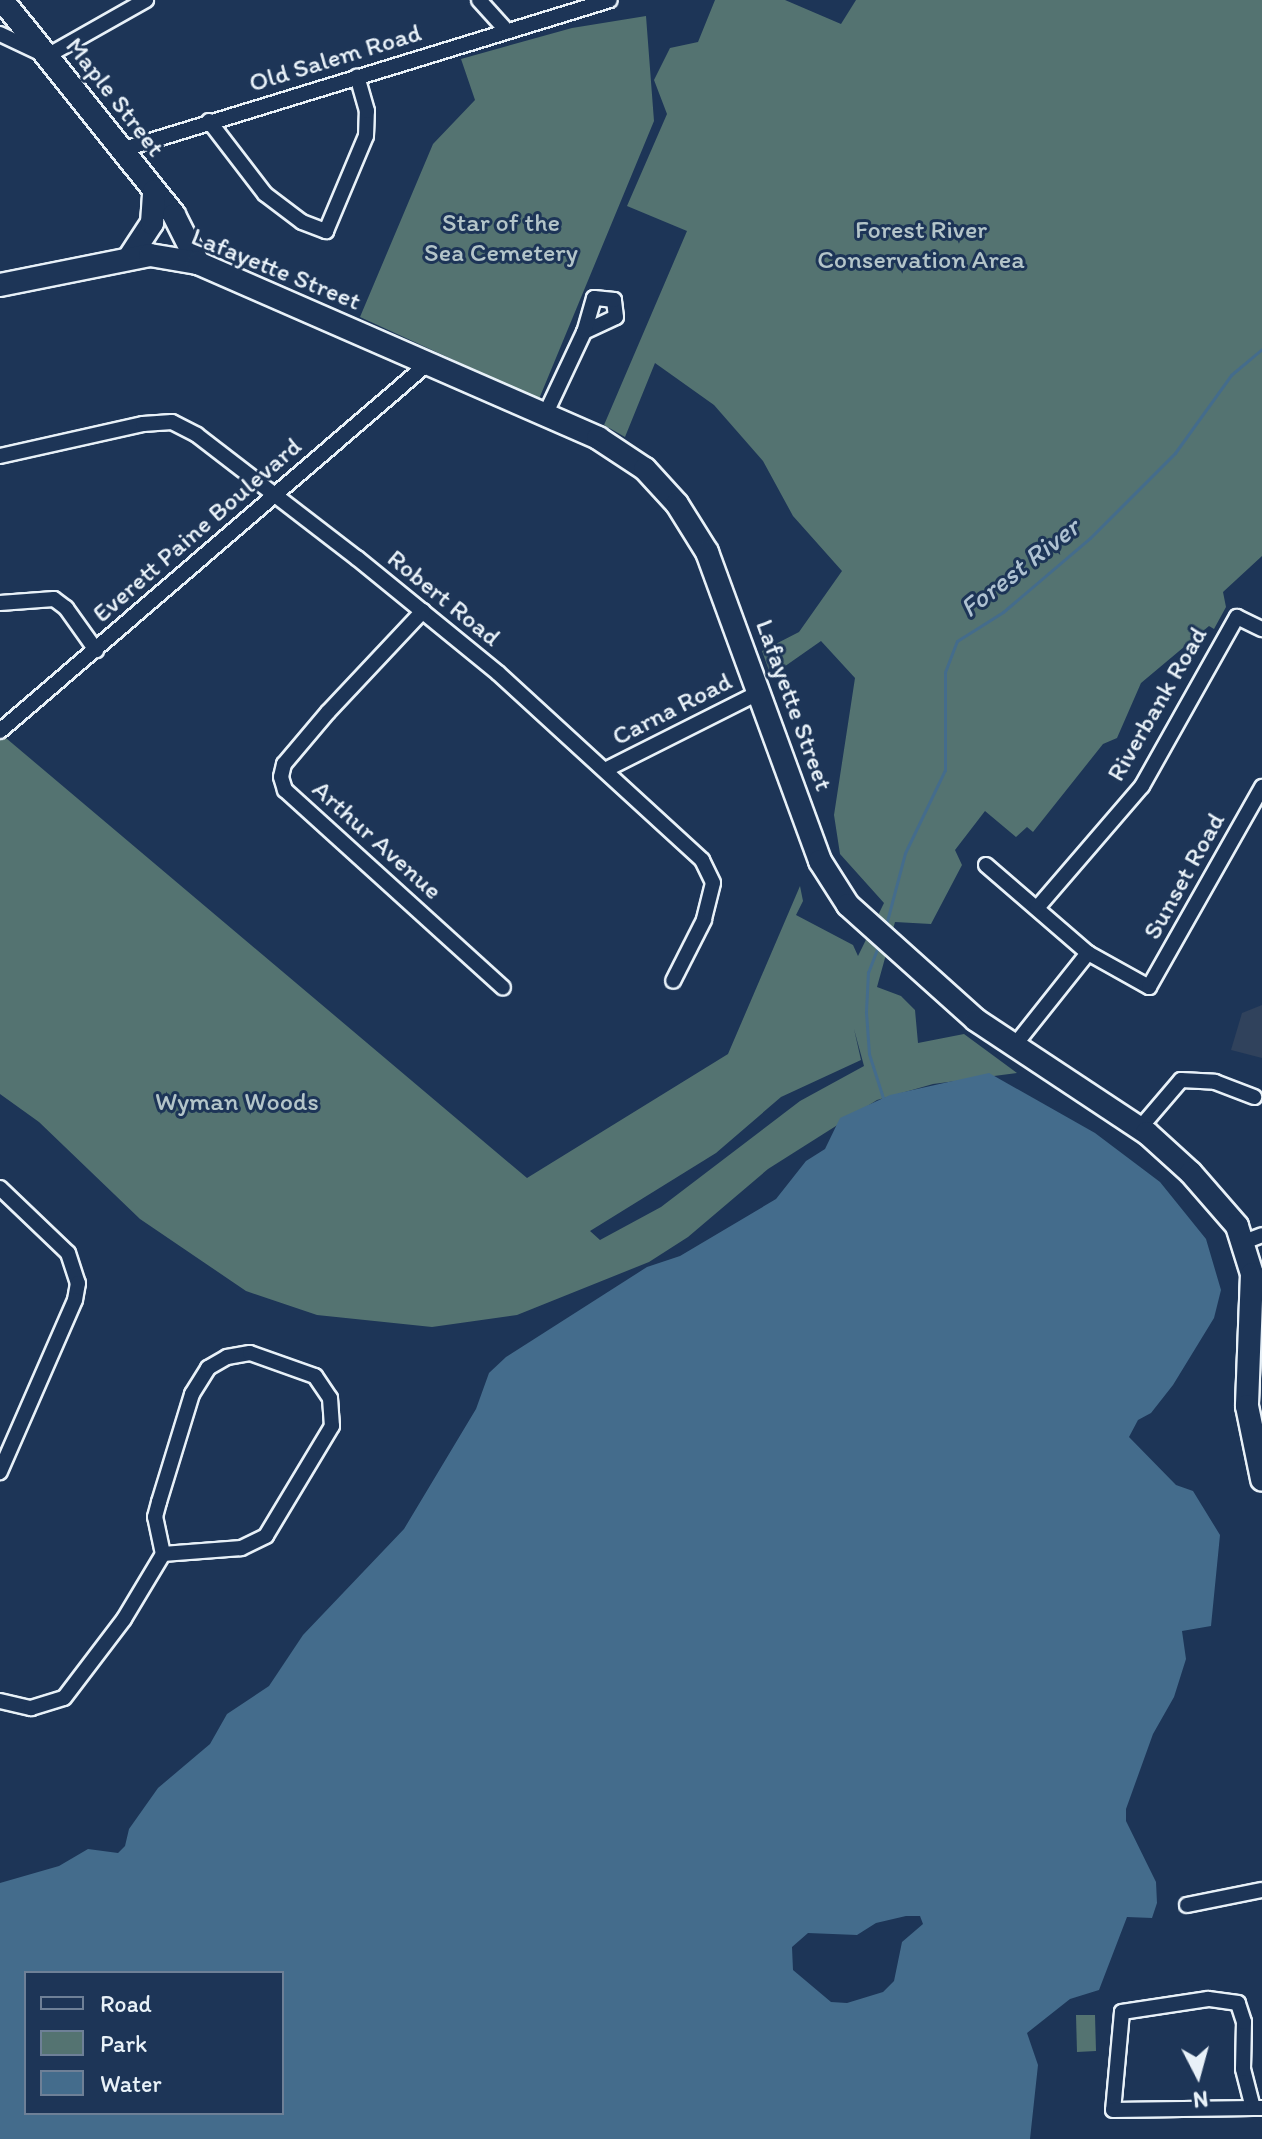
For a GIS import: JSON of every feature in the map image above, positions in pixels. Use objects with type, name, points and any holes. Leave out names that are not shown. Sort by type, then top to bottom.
[{"type":"main road","name":"Maple Street","points":[[2,0],[174,215],[198,263]]},
{"type":"main road","name":"Maple Street","points":[[154,191],[172,257]]},
{"type":"main road","points":[[129,258],[152,223],[154,191]]},
{"type":"main road","name":"Lafayette Street","points":[[0,285],[129,258],[172,257],[198,263],[619,450],[677,504],[707,552],[820,861],[867,924],[1014,1046],[1140,1128],[1253,1238],[1258,1302],[1247,1406],[1262,1479]]},
{"type":"street","points":[[0,34],[47,56],[146,0]]},
{"type":"street","points":[[479,0],[507,31]]},
{"type":"street","name":"Old Salem Road","points":[[121,150],[610,0]]},
{"type":"street","points":[[209,121],[265,194],[302,222],[326,231],[366,136],[367,111],[357,76]]},
{"type":"street","points":[[545,415],[584,332]]},
{"type":"street","name":"Everett Paine Boulevard","points":[[0,731],[426,365]]},
{"type":"street","name":"Robert Road","points":[[0,456],[161,420],[197,435],[274,494],[423,611],[605,770],[711,871],[713,883],[704,920],[673,981]]},
{"type":"street","points":[[0,603],[54,599],[66,608],[96,650]]},
{"type":"street","name":"Arthur Avenue","points":[[423,611],[328,712],[284,764],[281,777],[285,790],[503,988]]},
{"type":"street","name":"Riverbank Road","points":[[1037,908],[1142,786],[1237,617],[1262,629]]},
{"type":"street","name":"Carna Road","points":[[605,770],[760,692]]},
{"type":"street","name":"Sunset Road","points":[[1088,953],[1148,986],[1262,787]]},
{"type":"street","points":[[986,865],[1088,953],[1014,1046]]},
{"type":"street","points":[[1140,1128],[1181,1080],[1215,1082],[1254,1097]]},
{"type":"street","points":[[0,1188],[68,1253],[78,1283],[75,1300],[0,1472]]},
{"type":"street","points":[[0,1701],[31,1708],[64,1698],[112,1637],[163,1554],[155,1517],[198,1379],[217,1361],[250,1353],[315,1376],[330,1398],[332,1426],[266,1536],[241,1548],[163,1554]]},
{"type":"street","points":[[1187,1905],[1262,1890]]},
{"type":"street","points":[[1208,1999],[1238,2003],[1244,2022],[1243,2069],[1258,2108],[1113,2110],[1122,2012],[1208,1999]]},
{"type":"shaded area","points":[[1262,1005],[1262,1058],[1231,1050],[1242,1013]]},
{"type":"green space","points":[[715,0],[785,0],[841,24],[856,0],[1262,0],[1262,556],[1223,592],[1226,607],[1214,629],[1209,626],[1141,683],[1117,738],[1103,744],[1033,832],[1027,827],[1016,837],[985,811],[955,850],[962,865],[931,924],[895,922],[877,987],[901,996],[915,1010],[918,1043],[964,1034],[1017,1073],[933,1084],[877,1100],[768,1169],[688,1237],[649,1262],[517,1315],[432,1327],[317,1315],[246,1291],[140,1219],[39,1122],[0,1094],[0,733],[527,1178],[728,1054],[800,886],[803,901],[796,915],[853,945],[858,956],[884,903],[840,854],[834,815],[855,678],[821,641],[771,676],[762,651],[799,632],[842,571],[793,516],[763,461],[714,405],[655,363],[625,437],[604,425],[687,231],[627,206],[667,114],[654,80],[670,48],[698,42]],"holes":[[[854,1029],[864,1066],[800,1101],[661,1207],[600,1240],[590,1231],[716,1153],[781,1097],[861,1060]]]},
{"type":"green space","name":"Star of the Sea Cemetery","points":[[646,16],[654,121],[539,399],[360,317],[433,144],[475,100],[461,59],[572,28]]},
{"type":"green space","points":[[1076,2015],[1095,2015],[1096,2051],[1077,2052]]},
{"type":"water","points":[[989,1073],[1095,1133],[1160,1182],[1206,1239],[1221,1290],[1214,1318],[1173,1385],[1151,1413],[1138,1420],[1129,1437],[1176,1485],[1193,1491],[1220,1535],[1211,1626],[1182,1631],[1186,1659],[1174,1697],[1153,1734],[1126,1809],[1126,1821],[1156,1882],[1157,1903],[1152,1918],[1127,1917],[1099,1990],[1070,1999],[1027,2033],[1038,2065],[1030,2139],[0,2139],[0,1883],[59,1866],[88,1849],[118,1853],[125,1846],[129,1829],[158,1788],[210,1744],[227,1714],[269,1686],[303,1635],[404,1529],[476,1409],[489,1373],[506,1357],[647,1267],[680,1256],[776,1199],[806,1161],[825,1149],[840,1118],[890,1095]],"holes":[[[920,1916],[923,1924],[902,1942],[894,1981],[883,1992],[847,2003],[831,2002],[793,1970],[792,1947],[808,1933],[857,1935],[876,1923]]]},
{"type":"waterway","name":"Forest River","points":[[886,925],[905,853],[945,770],[945,672],[957,641],[1003,612],[1090,538],[1175,453],[1231,375],[1262,349]]},
{"type":"waterway","name":"Forest River","points":[[879,944],[868,972],[866,1012],[869,1054],[883,1098]]},
{"type":"park label","name":"Forest River Conservation Area","points":[[921,245]]},
{"type":"park label","name":"Wyman Woods","points":[[237,1102]]}]
